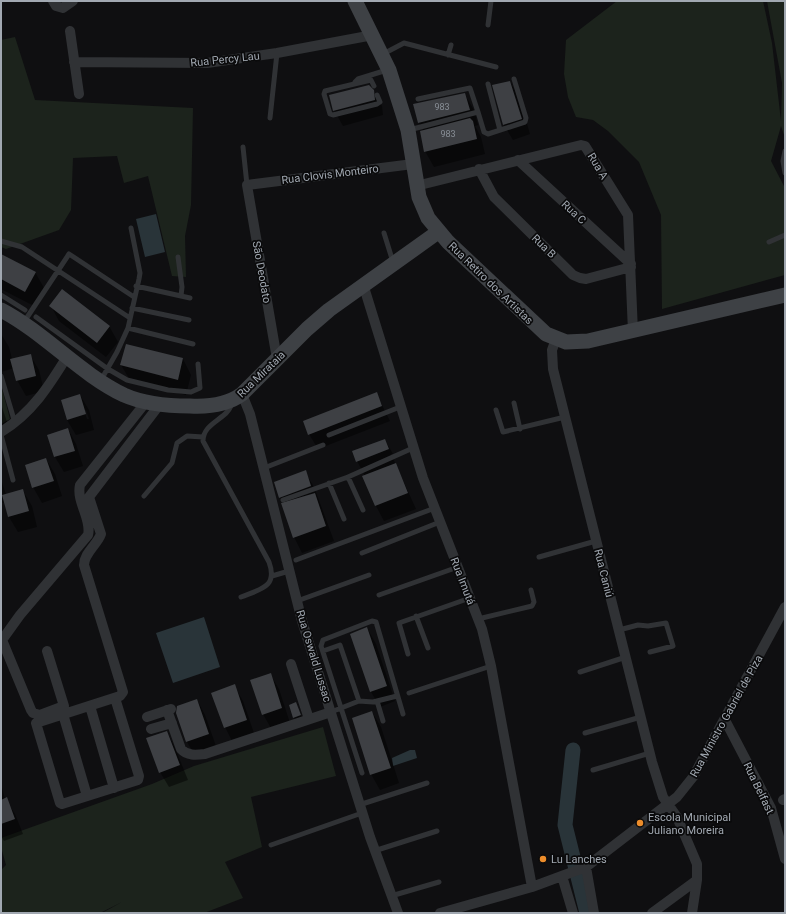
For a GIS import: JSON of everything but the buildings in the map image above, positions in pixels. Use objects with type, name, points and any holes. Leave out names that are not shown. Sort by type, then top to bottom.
[{"type":"street","points":[[53,1],[56,6],[63,8],[73,1]]},
{"type":"street","name":"Rua Retiro dos Artistas","points":[[355,1],[383,54],[389,70],[408,130],[416,186],[422,207],[438,232],[538,328],[556,339],[566,342],[583,342],[633,332],[785,295]]},
{"type":"street","points":[[70,31],[79,94]]},
{"type":"street","name":"Rua Percy Lau","points":[[74,62],[207,63],[277,53],[373,35]]},
{"type":"street","name":"Rua A","points":[[416,186],[479,169],[581,145],[585,146],[628,216],[633,332]]},
{"type":"street","name":"Rua C","points":[[518,160],[631,266]]},
{"type":"street","name":"Rua Clovis Monteiro","points":[[247,185],[413,164]]},
{"type":"street","name":"Rua B","points":[[479,169],[494,197],[573,275],[586,279],[631,266]]},
{"type":"street","name":"São Deodato","points":[[247,185],[277,359]]},
{"type":"street","name":"Rua Mirataia","points":[[4,313],[28,317],[68,355],[104,375],[125,395],[153,403],[201,406],[238,397],[329,310],[363,284],[438,232]]},
{"type":"street","name":"Rua Imutá","points":[[363,284],[413,448],[478,619],[491,666],[532,886]]},
{"type":"street","name":"Rua Caniú","points":[[556,339],[552,350],[553,369],[650,753],[660,789],[677,817],[696,864],[697,880],[692,913]]},
{"type":"street","points":[[1,433],[16,423],[44,393],[68,355]]},
{"type":"street","name":"Rua Oswald Lussac","points":[[238,397],[264,468],[297,601],[336,710],[360,809],[374,851],[398,913]]},
{"type":"street","points":[[47,652],[64,706],[40,715],[33,713],[31,710],[2,640],[20,615],[88,535],[88,529],[79,492],[80,485],[153,403]]},
{"type":"street","points":[[116,698],[139,778],[136,782],[62,804],[58,800],[36,724],[37,722],[123,695],[124,688],[84,565],[85,557],[95,545],[101,534],[89,497],[153,403]]},
{"type":"street","name":"Rua Ministro Gabriel de Piza","points":[[440,913],[465,910],[584,868],[677,797],[693,777],[785,607]]},
{"type":"street","points":[[291,664],[310,719]]},
{"type":"street","points":[[90,706],[114,788]]},
{"type":"street","points":[[147,717],[169,709],[181,749],[184,753],[195,756],[205,754],[336,710]]},
{"type":"street","points":[[63,714],[87,796]]},
{"type":"street","name":"Rua Belfast","points":[[725,720],[771,808],[785,859]]},
{"type":"street","points":[[151,729],[172,722]]},
{"type":"street","points":[[584,868],[594,913]]},
{"type":"street","points":[[565,875],[573,913]]},
{"type":"street","points":[[652,913],[697,880]]},
{"type":"lane","points":[[488,25],[491,1]]},
{"type":"lane","points":[[383,54],[405,42],[496,67]]},
{"type":"lane","points":[[448,55],[451,45]]},
{"type":"lane","points":[[270,118],[277,53]]},
{"type":"lane","points":[[354,83],[358,79],[389,70]]},
{"type":"lane","points":[[418,99],[470,88],[484,132],[488,134],[525,122],[526,118],[514,79]]},
{"type":"lane","points":[[374,86],[371,80],[354,83],[324,92],[331,115],[378,104],[380,102],[377,95]]},
{"type":"lane","points":[[488,84],[500,130]]},
{"type":"lane","points":[[408,130],[478,112]]},
{"type":"lane","points":[[243,147],[247,185]]},
{"type":"lane","points":[[785,151],[783,161],[785,173]]},
{"type":"lane","points":[[104,375],[128,328],[140,273],[131,228]]},
{"type":"lane","points":[[384,233],[394,262]]},
{"type":"lane","points":[[769,242],[785,235]]},
{"type":"lane","points":[[1,241],[22,247],[130,318]]},
{"type":"lane","points":[[28,317],[69,254],[134,297]]},
{"type":"lane","points":[[178,257],[182,287],[180,296]]},
{"type":"lane","points":[[136,286],[190,298]]},
{"type":"lane","points":[[1,295],[104,375],[168,390],[191,392],[200,388],[198,364]]},
{"type":"lane","points":[[132,308],[189,320]]},
{"type":"lane","points":[[128,328],[193,344]]},
{"type":"lane","points":[[1,376],[16,423]]},
{"type":"lane","points":[[238,397],[227,412],[211,424],[203,437],[204,444],[269,562],[272,576],[269,584],[241,597]]},
{"type":"lane","points":[[514,403],[520,429]]},
{"type":"lane","points":[[329,434],[400,407]]},
{"type":"lane","points":[[496,410],[504,432],[565,418]]},
{"type":"lane","points":[[1,433],[13,480]]},
{"type":"lane","points":[[144,496],[172,463],[177,443],[187,436],[203,437]]},
{"type":"lane","points":[[264,468],[323,445]]},
{"type":"lane","points":[[283,500],[348,477],[413,448]]},
{"type":"lane","points":[[348,477],[362,510]]},
{"type":"lane","points":[[329,483],[344,519]]},
{"type":"lane","points":[[296,560],[435,508]]},
{"type":"lane","points":[[362,553],[440,522]]},
{"type":"lane","points":[[539,557],[596,541]]},
{"type":"lane","points":[[379,595],[458,566]]},
{"type":"lane","points":[[272,576],[289,571]]},
{"type":"lane","points":[[297,601],[370,575]]},
{"type":"lane","points":[[478,619],[532,606],[534,602],[531,590]]},
{"type":"lane","points":[[408,654],[398,625],[416,616],[470,598]]},
{"type":"lane","points":[[416,616],[428,648]]},
{"type":"lane","points":[[331,695],[321,642],[326,638],[372,621],[376,622],[403,714]]},
{"type":"lane","points":[[618,630],[638,625],[648,626],[666,623],[673,646],[650,652]]},
{"type":"lane","points":[[323,651],[340,645],[359,701]]},
{"type":"lane","points":[[580,672],[626,657]]},
{"type":"lane","points":[[409,693],[491,666]]},
{"type":"lane","points":[[362,774],[336,710],[359,701],[377,701],[398,696]]},
{"type":"lane","points":[[377,701],[383,721]]},
{"type":"lane","points":[[585,733],[641,717]]},
{"type":"lane","points":[[593,770],[650,753]]},
{"type":"lane","points":[[271,845],[427,783]]},
{"type":"lane","points":[[374,851],[437,831]]},
{"type":"lane","points":[[391,896],[440,882]]},
{"type":"shaded area","points":[[617,1],[763,1],[772,43],[781,121],[782,83],[767,1],[785,1],[785,138],[781,126],[771,161],[785,188],[785,275],[662,309],[661,215],[639,162],[608,131],[593,120],[576,117],[568,97],[564,74],[566,40]]},
{"type":"shaded area","points":[[15,37],[35,100],[193,108],[191,205],[185,236],[186,277],[172,276],[148,176],[124,183],[117,156],[73,158],[71,210],[59,230],[6,249],[1,247],[1,40]]},
{"type":"shaded area","points":[[156,214],[165,252],[145,257],[136,219]]},
{"type":"shaded area","points":[[1,385],[10,419],[1,424]]},
{"type":"shaded area","points":[[204,617],[220,667],[173,683],[156,633]]},
{"type":"shaded area","points":[[323,727],[336,776],[251,797],[262,847],[225,862],[243,898],[204,913],[102,913],[122,902],[100,913],[1,913],[1,870],[6,865],[1,847],[1,838],[152,784],[194,766]]},
{"type":"shaded area","points":[[410,750],[415,750],[417,758],[393,766],[392,758]]},
{"type":"waterway","points":[[573,750],[565,825],[587,913]]},
{"type":"place","name":"Escola Municipal Juliano Moreira","points":[[640,823]]},
{"type":"place","name":"Lu Lanches","points":[[543,859]]}]
